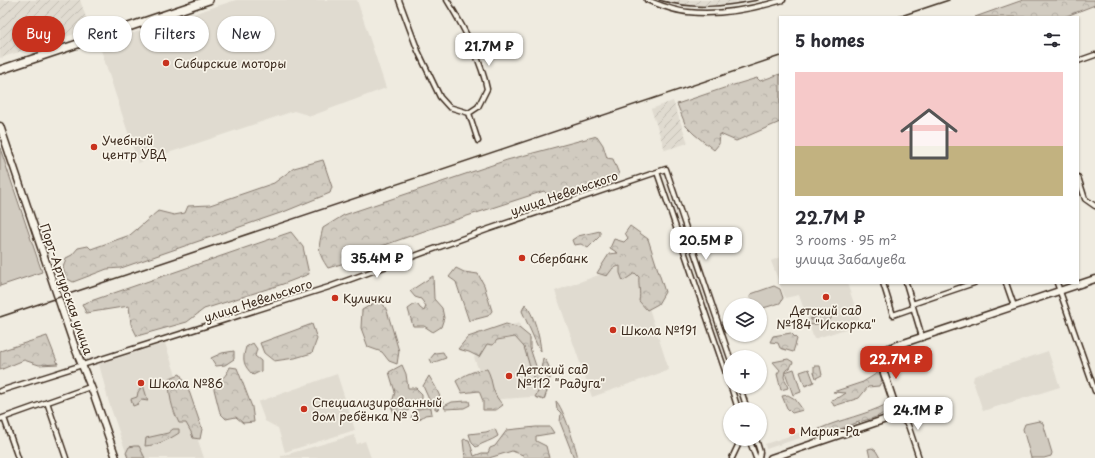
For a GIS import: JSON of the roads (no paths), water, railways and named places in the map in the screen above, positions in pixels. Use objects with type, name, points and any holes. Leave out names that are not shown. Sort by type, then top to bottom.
[{"type":"main road","points":[[0,70],[209,0]]},
{"type":"street","points":[[399,0],[418,51],[440,97],[449,107],[469,113]]},
{"type":"street","points":[[447,0],[466,34],[482,71],[487,89],[478,107],[469,113]]},
{"type":"street","points":[[646,0],[665,7],[687,12],[716,14],[763,6],[783,0]]},
{"type":"street","points":[[1079,61],[1095,56]]},
{"type":"street","points":[[469,113],[478,141]]},
{"type":"street","name":"Порт-Артурская улица","points":[[0,126],[81,366],[93,392],[116,458]]},
{"type":"street","name":"улица Невельского","points":[[0,391],[329,287],[496,226],[666,169],[727,350]]},
{"type":"street","points":[[657,172],[723,365]]},
{"type":"street","points":[[1079,180],[1086,200],[1095,206]]},
{"type":"street","points":[[919,458],[908,425],[898,415],[877,352],[1095,279]]},
{"type":"street","points":[[883,284],[893,315],[971,284]]},
{"type":"street","points":[[906,284],[922,336]]},
{"type":"street","points":[[1006,284],[1014,306]]},
{"type":"street","points":[[1057,284],[1095,391]]},
{"type":"street","points":[[18,458],[2,419],[90,387]]},
{"type":"street","points":[[47,402],[66,458]]},
{"type":"street","points":[[770,458],[898,415]]},
{"type":"street","points":[[732,458],[738,446]]},
{"type":"street","points":[[752,446],[758,458]]},
{"type":"street","points":[[758,446],[760,452],[758,458]]},
{"type":"railway","points":[[659,0],[696,6],[720,6],[758,0]]},
{"type":"railway","points":[[901,16],[949,0]]},
{"type":"railway","points":[[0,317],[779,56]]},
{"type":"place","name":"Сибирские моторы","points":[[166,63]]},
{"type":"place","name":"Учебный центр УВД","points":[[94,147]]},
{"type":"place","name":"Сбербанк","points":[[522,258]]},
{"type":"place","name":"Детский сад №184 \"Искорка\"","points":[[826,297]]},
{"type":"place","name":"Кулички","points":[[335,298]]},
{"type":"place","name":"Школа №191","points":[[613,330]]},
{"type":"place","name":"Детский сад №112 \"Радуга\"","points":[[509,376]]},
{"type":"place","name":"Школа №86","points":[[141,383]]},
{"type":"place","name":"Специализированный дом ребёнка № 3","points":[[304,409]]},
{"type":"place","name":"Мария-Ра","points":[[792,431]]}]
